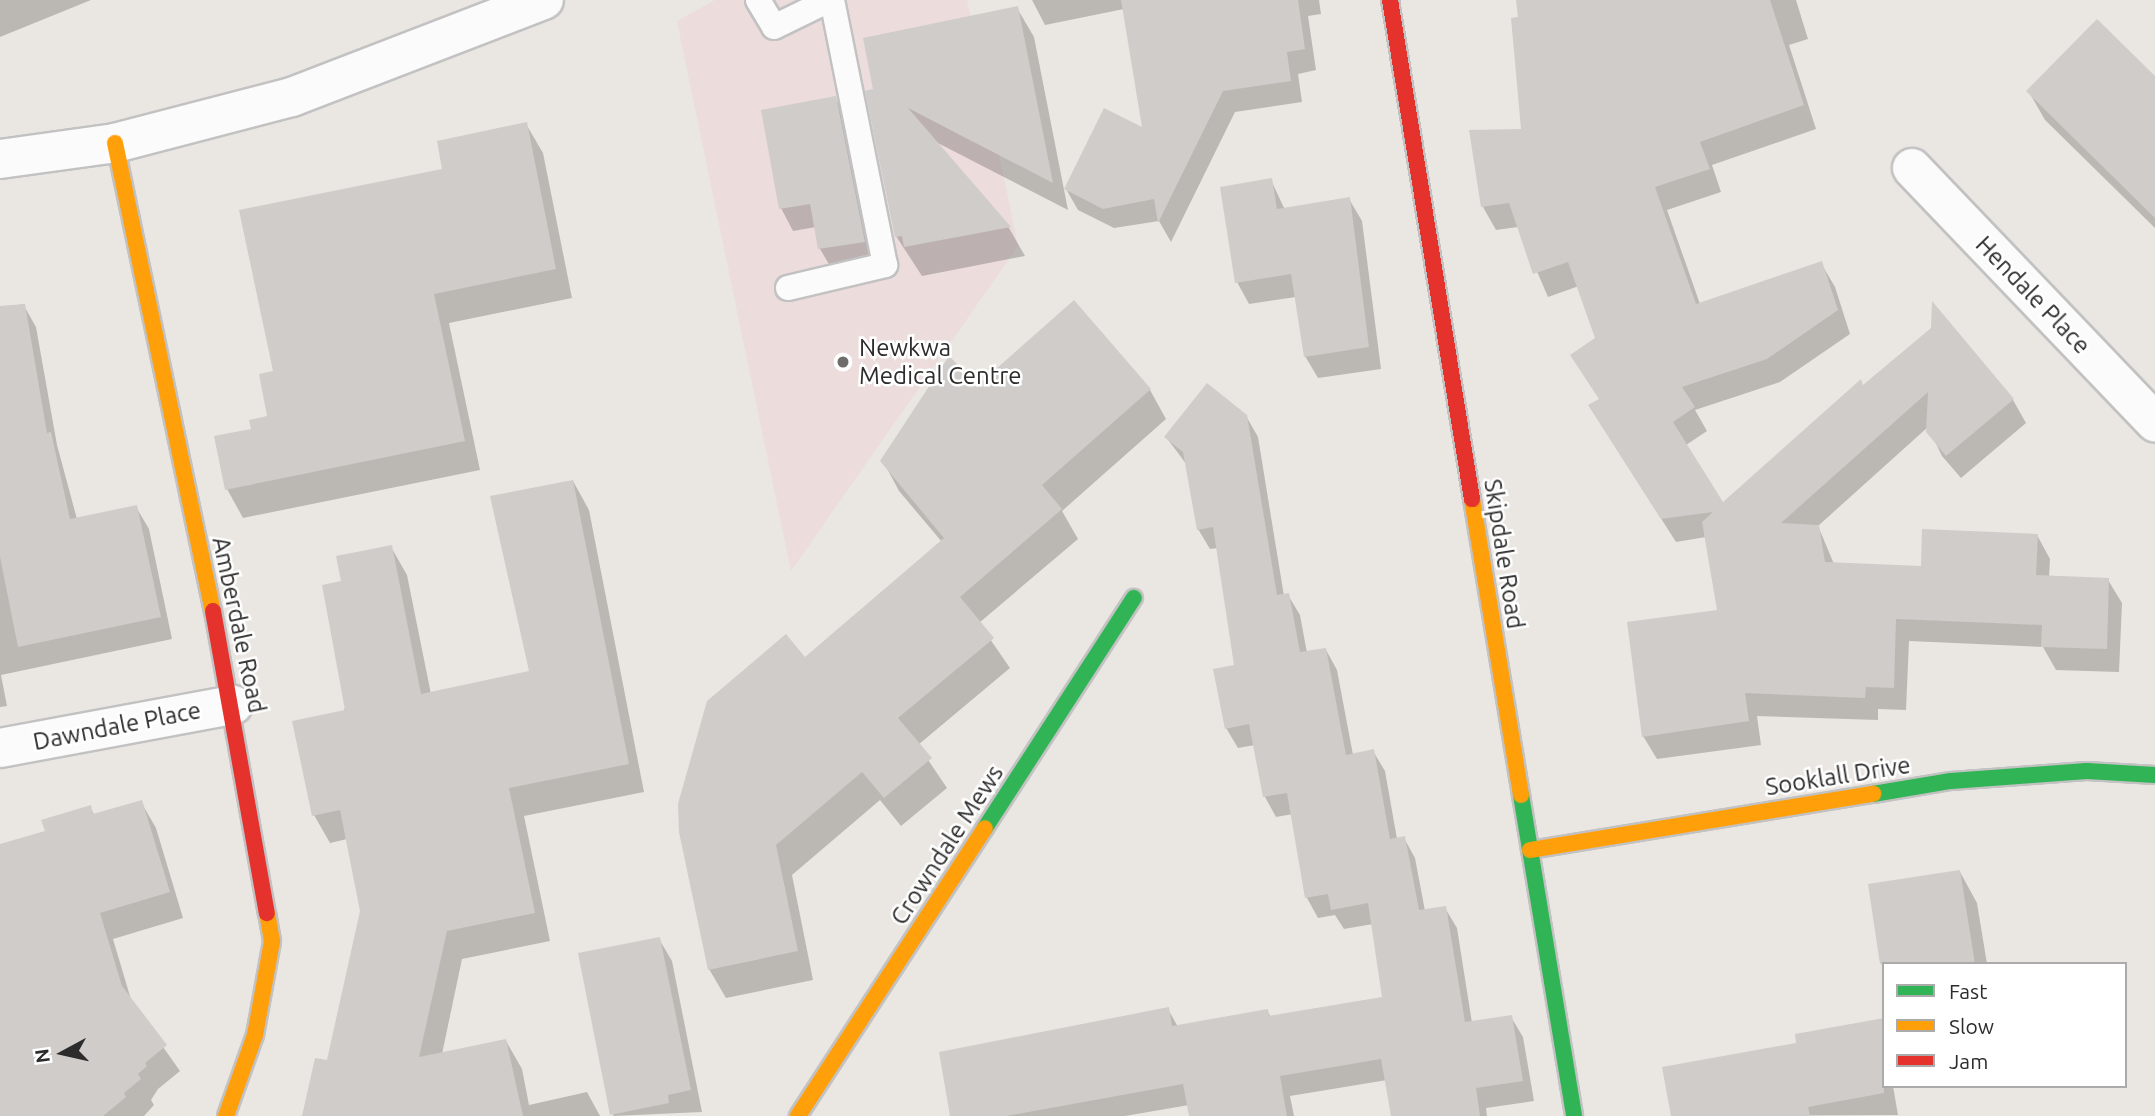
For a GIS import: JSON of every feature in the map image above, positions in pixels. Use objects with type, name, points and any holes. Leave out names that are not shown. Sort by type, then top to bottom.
[{"type":"street","points":[[0,159],[115,143],[292,97],[544,0]]},
{"type":"street","name":"Skipdale Road","points":[[1390,0],[1574,1116]]},
{"type":"street","name":"Amberdale Road","points":[[115,143],[233,705],[272,941],[255,1035],[226,1116]]},
{"type":"street","name":"Hendale Place","points":[[1912,168],[2155,422]]},
{"type":"street","name":"Crowndale Mews","points":[[799,1116],[1133,598]]},
{"type":"street","name":"Dawndale Place","points":[[0,748],[233,705]]},
{"type":"street","name":"Sooklall Drive","points":[[1530,850],[1951,781],[2087,771],[2155,775]]},
{"type":"lane","points":[[758,0],[774,27],[832,0],[884,265],[788,288]]},
{"type":"shaded area","name":"Newkwa Medical Centre","points":[[715,0],[967,0],[1018,246],[791,571],[677,21]]},
{"type":"building","points":[[1121,0],[1298,0],[1305,49],[1287,52],[1291,81],[1223,91],[1158,223],[1154,199],[1103,209],[1064,189],[1104,108],[1142,127]]},
{"type":"building","points":[[1516,0],[1770,0],[1804,105],[1700,142],[1710,169],[1655,187],[1696,304],[1822,261],[1838,310],[1767,359],[1682,387],[1695,407],[1673,422],[1723,502],[1861,379],[1863,385],[1931,328],[1932,301],[2014,399],[1946,456],[1926,432],[1928,392],[1781,523],[1819,525],[1825,562],[1921,566],[1922,529],[2038,534],[2036,575],[2109,578],[2107,649],[2041,647],[2042,625],[1896,619],[1894,688],[1866,687],[1865,698],[1745,693],[1749,721],[1642,737],[1627,622],[1717,610],[1702,522],[1713,512],[1661,519],[1588,405],[1599,399],[1570,355],[1595,338],[1568,262],[1533,274],[1509,203],[1481,207],[1469,130],[1521,129],[1511,18],[1518,17]]},
{"type":"building","points":[[1018,6],[1053,183],[908,108],[1011,227],[904,247],[902,236],[895,237],[865,91],[873,89],[863,38]]},
{"type":"building","points":[[2097,19],[2155,76],[2155,218],[2026,91]]},
{"type":"building","points":[[836,96],[865,242],[818,249],[810,204],[779,209],[761,110]]},
{"type":"building","points":[[527,122],[556,269],[434,294],[465,441],[225,490],[214,436],[251,429],[249,420],[267,416],[259,374],[273,371],[239,210],[442,169],[437,141]]},
{"type":"building","points":[[1272,178],[1277,209],[1350,197],[1369,347],[1304,357],[1291,274],[1235,283],[1220,187]]},
{"type":"building","points":[[1074,300],[1151,389],[1042,485],[1062,509],[960,597],[994,638],[898,718],[932,758],[884,798],[862,772],[776,845],[798,951],[708,970],[679,832],[678,804],[707,701],[786,634],[805,657],[944,538],[880,461],[949,356],[978,385]]},
{"type":"building","points":[[25,304],[47,433],[51,432],[70,519],[137,505],[161,617],[18,647],[0,557],[0,306]]},
{"type":"building","points":[[1207,383],[1247,415],[1277,595],[1289,593],[1300,652],[1326,648],[1346,755],[1374,749],[1390,839],[1405,836],[1419,910],[1446,906],[1465,1022],[1512,1015],[1523,1081],[1476,1088],[1480,1116],[1391,1116],[1381,1059],[1280,1076],[1287,1116],[1189,1116],[1183,1084],[1006,1116],[950,1116],[939,1052],[1169,1007],[1172,1026],[1268,1009],[1269,1016],[1382,997],[1368,903],[1331,910],[1328,894],[1305,898],[1287,793],[1263,797],[1249,724],[1225,729],[1213,669],[1234,665],[1213,527],[1197,530],[1183,452],[1164,437]]},
{"type":"building","points":[[573,480],[629,764],[509,788],[535,913],[447,931],[419,1057],[506,1039],[523,1116],[302,1116],[315,1058],[327,1060],[360,911],[340,810],[312,816],[292,721],[345,710],[322,585],[341,581],[336,556],[392,545],[421,694],[529,671],[490,496]]},
{"type":"building","points":[[142,800],[170,892],[100,913],[122,986],[167,1045],[145,1063],[147,1066],[138,1074],[141,1079],[124,1093],[126,1097],[103,1116],[0,1116],[0,844],[45,831],[41,820],[91,805],[93,814]]},
{"type":"building","points":[[1960,870],[1975,962],[1880,964],[1868,884]]},
{"type":"building","points":[[660,937],[691,1090],[668,1095],[669,1103],[610,1115],[578,953]]},
{"type":"building","points":[[1882,1018],[1884,1093],[1808,1107],[1810,1116],[1671,1116],[1662,1067],[1796,1043],[1795,1034]]},
{"type":"traffic: fast","points":[[985,828],[1134,598]]},
{"type":"traffic: fast","points":[[1873,794],[1951,781],[2087,771],[2155,775]]},
{"type":"traffic: fast","points":[[1521,795],[1574,1116]]},
{"type":"traffic: slow","points":[[115,143],[213,611]]},
{"type":"traffic: slow","points":[[1472,499],[1521,795]]},
{"type":"traffic: slow","points":[[1530,850],[1873,794]]},
{"type":"traffic: slow","points":[[798,1116],[985,828]]},
{"type":"traffic: slow","points":[[226,1116],[255,1035],[272,941],[267,913]]},
{"type":"traffic: jam","points":[[1390,0],[1472,499]]},
{"type":"traffic: jam","points":[[213,611],[267,913]]},
{"type":"place","name":"Newkwa Medical Centre","points":[[843,362]]}]
